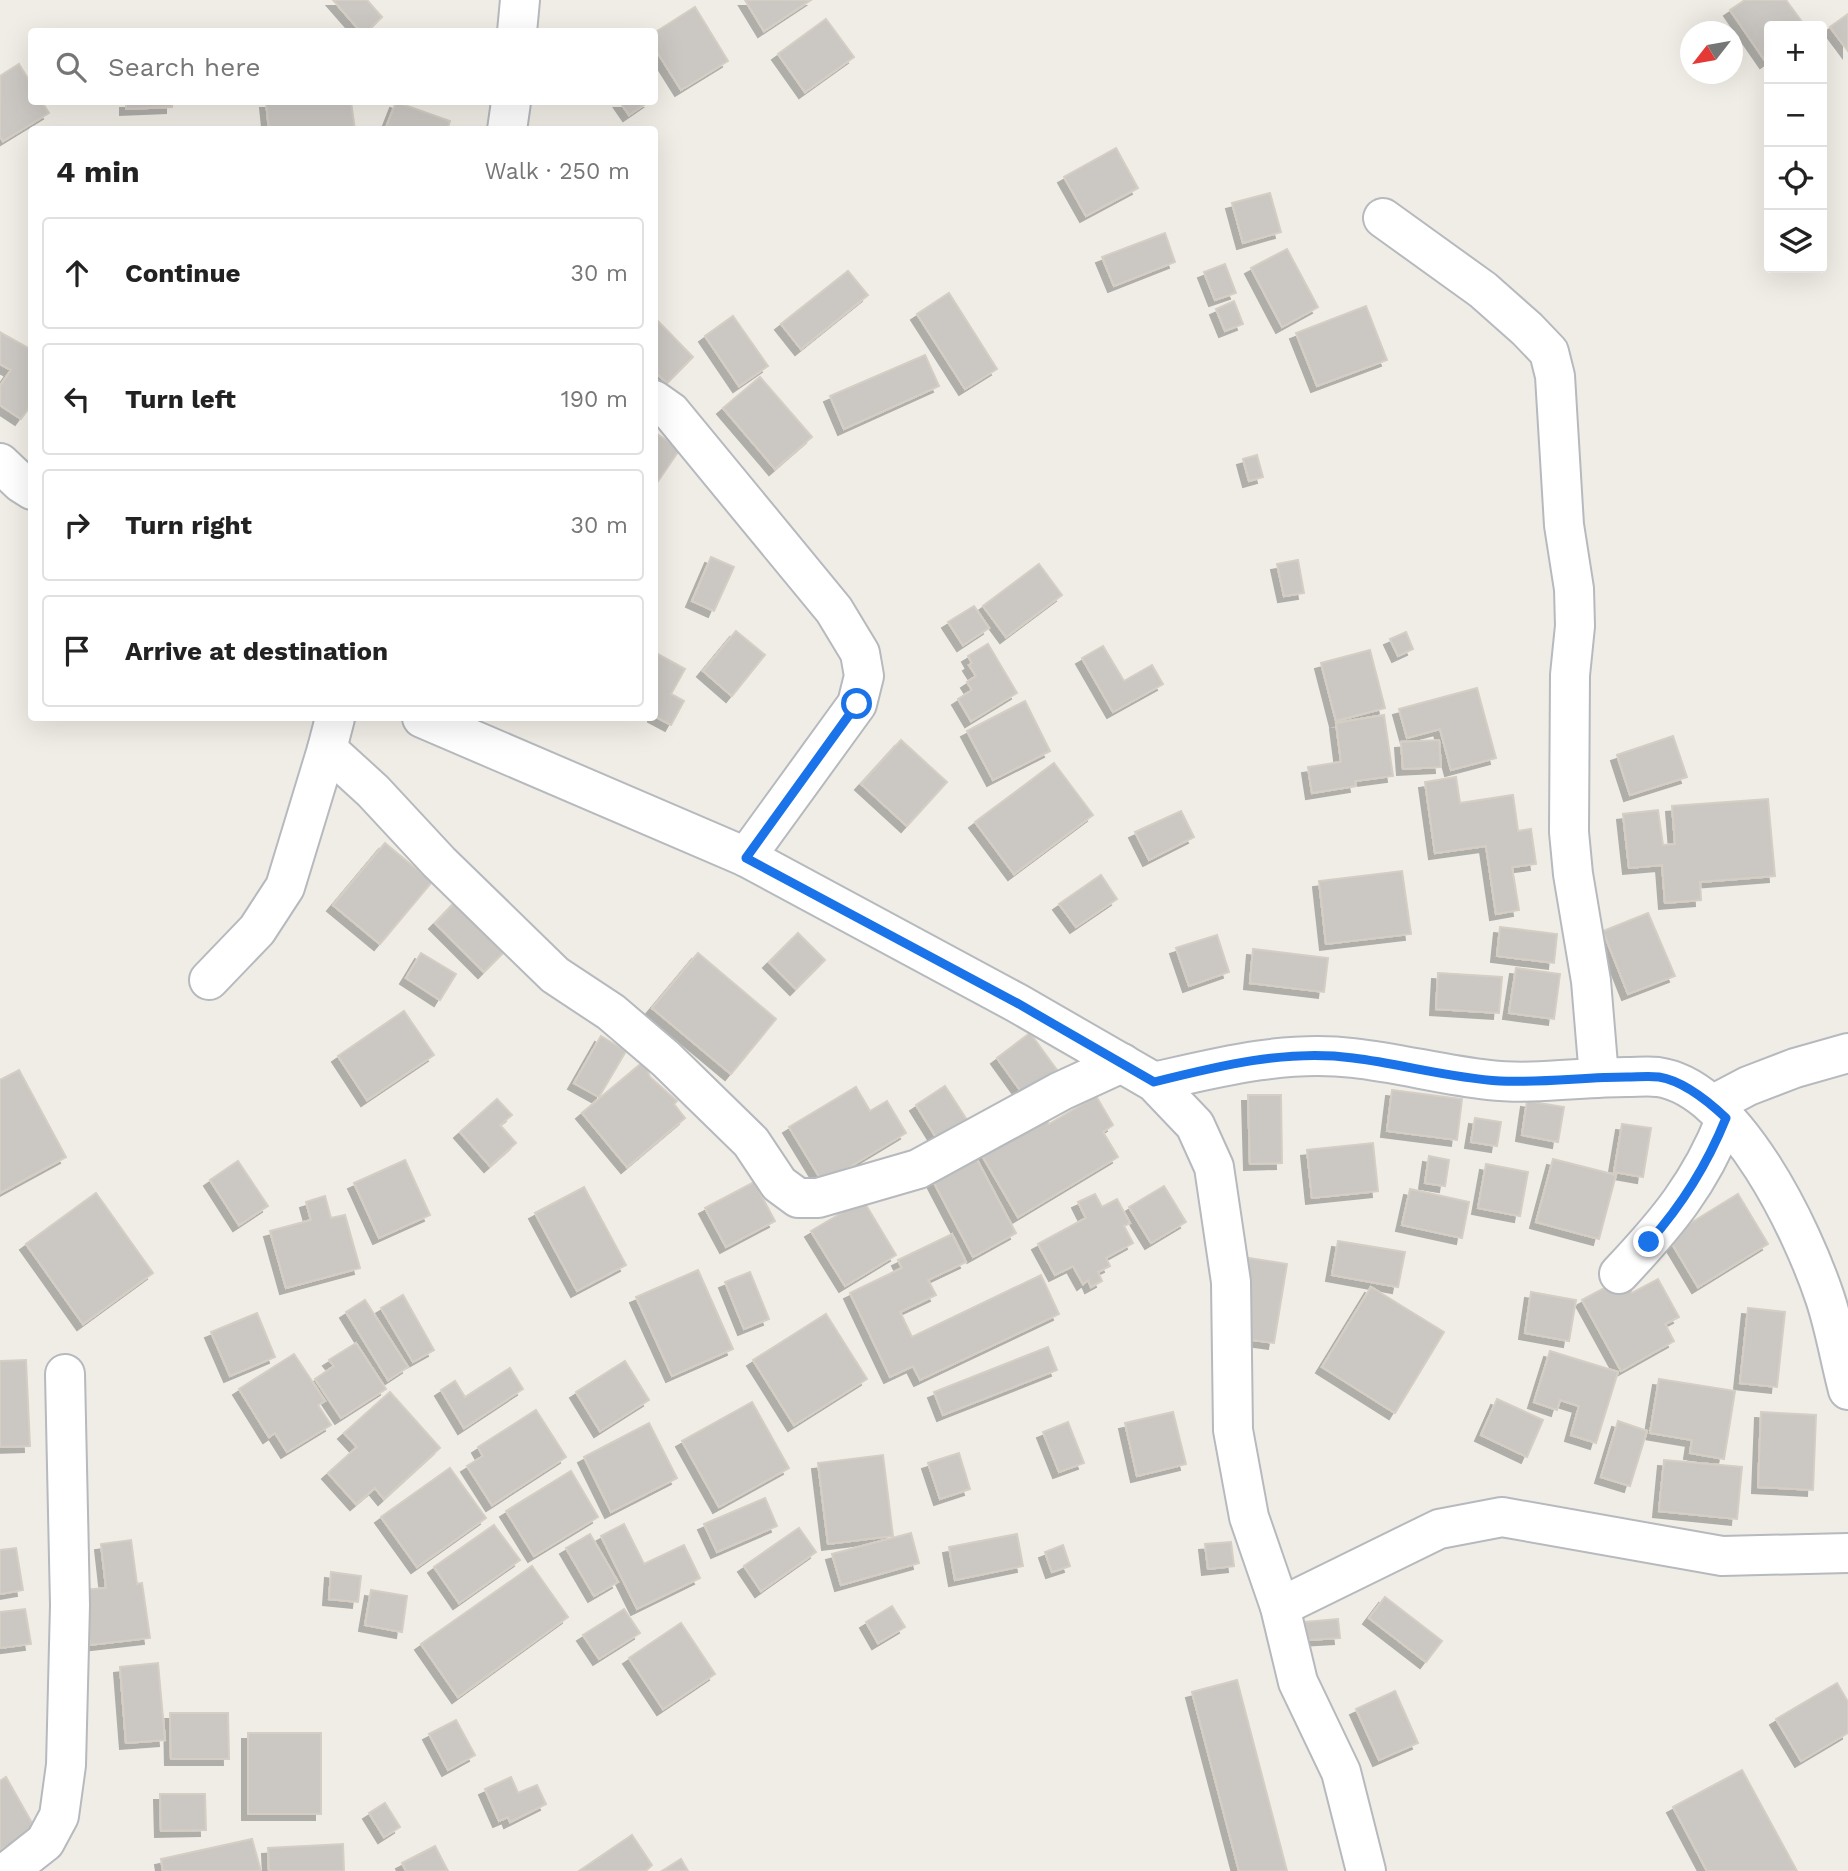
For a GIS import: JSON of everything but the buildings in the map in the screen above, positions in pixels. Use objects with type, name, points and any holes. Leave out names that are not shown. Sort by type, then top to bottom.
[{"type":"street","points":[[517,28],[520,0]]},
{"type":"street","points":[[508,126],[511,105]]},
{"type":"street","points":[[1383,218],[1483,290],[1549,352],[1555,376],[1564,525],[1574,589],[1575,625],[1570,675],[1569,832],[1573,874],[1591,981],[1599,1077]]},
{"type":"street","points":[[658,403],[671,412],[834,610],[860,653],[864,676],[857,704],[746,858]]},
{"type":"street","points":[[429,721],[746,858],[1017,1003],[1138,1072],[1195,1125],[1214,1167],[1231,1282],[1233,1430],[1249,1517],[1280,1607],[1298,1682],[1341,1772],[1366,1871]]},
{"type":"street","points":[[209,980],[257,930],[285,887],[331,734]]},
{"type":"street","points":[[331,734],[373,791],[439,862],[555,975],[611,1012],[666,1059],[751,1142],[779,1184],[798,1198],[818,1198],[918,1169],[1060,1091],[1138,1072],[1302,1056],[1352,1057],[1456,1076],[1501,1081],[1660,1077],[1698,1094],[1719,1112],[1772,1181],[1802,1239],[1825,1299],[1848,1390]]},
{"type":"street","points":[[1619,1274],[1669,1220],[1697,1180],[1712,1154],[1719,1112],[1748,1086],[1795,1068],[1848,1053]]},
{"type":"street","points":[[8,1871],[45,1842],[60,1816],[66,1765],[70,1605],[65,1374]]},
{"type":"street","points":[[1280,1607],[1439,1529],[1502,1517],[1722,1556],[1848,1553]]},
{"type":"route","points":[[857,704],[746,858],[1017,1003],[1154,1082],[1254,1060],[1302,1056],[1352,1057],[1456,1076],[1501,1081],[1660,1077],[1698,1094],[1726,1118],[1712,1154],[1697,1180],[1669,1220],[1649,1242]]}]
